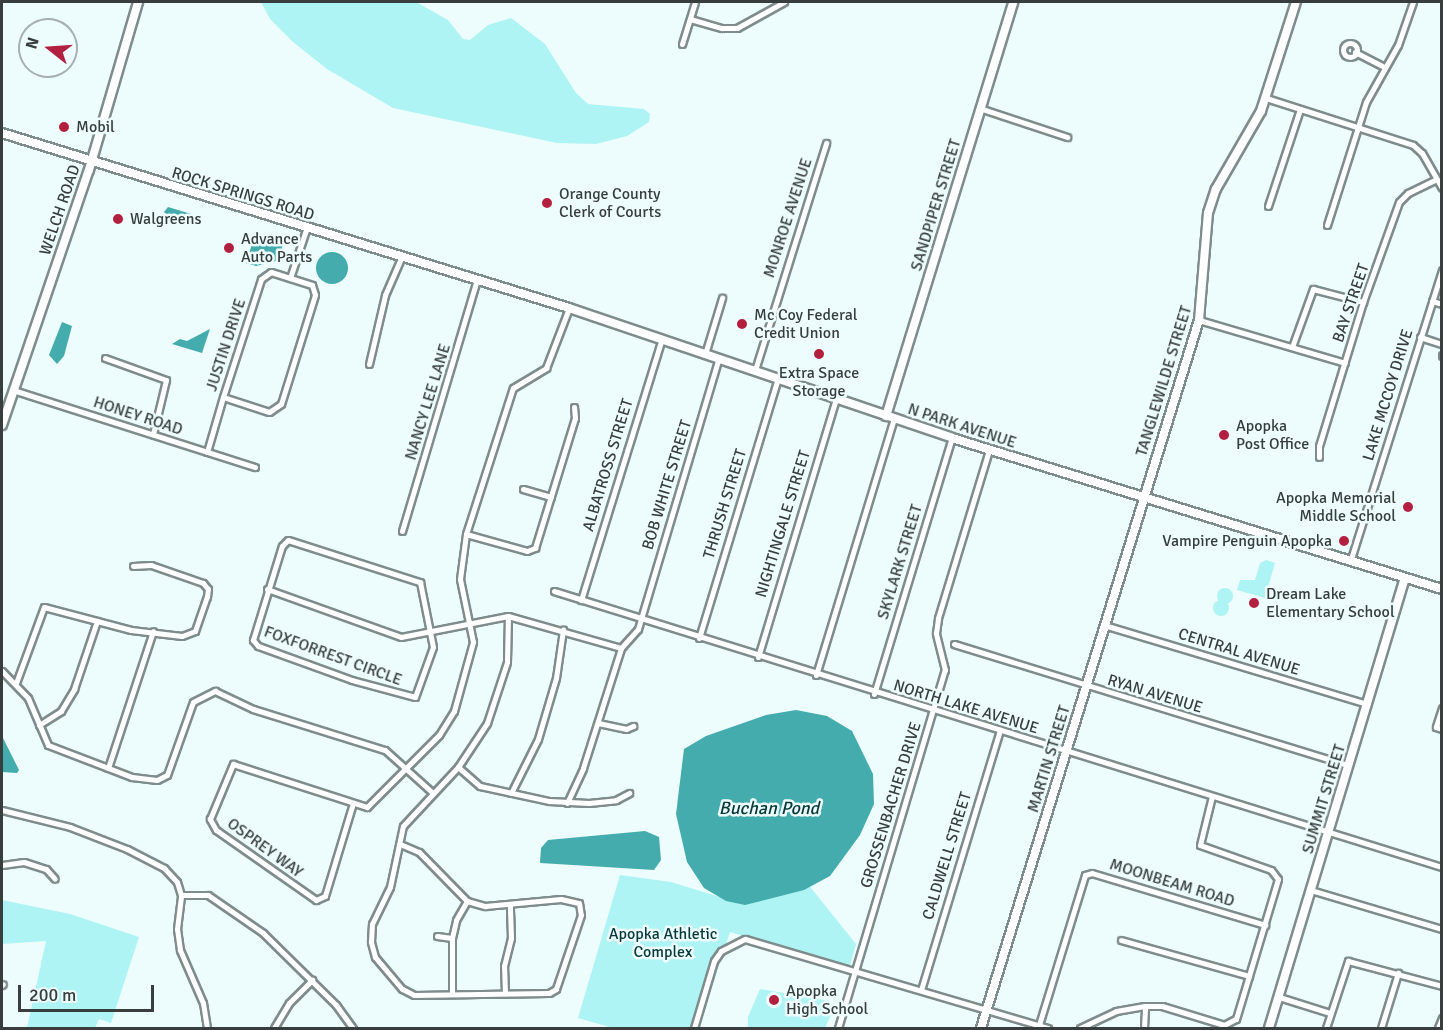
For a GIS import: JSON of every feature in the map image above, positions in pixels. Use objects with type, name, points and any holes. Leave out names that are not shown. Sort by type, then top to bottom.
[{"type":"street","name":"WELCH ROAD","points":[[2,425],[91,162],[138,2]]},
{"type":"street","points":[[682,44],[695,2]]},
{"type":"street","points":[[690,19],[722,28],[737,28],[784,2]]},
{"type":"street","name":"SANDPIPER STREET","points":[[816,675],[980,108],[1013,2]]},
{"type":"street","name":"TANGLEWILDE STREET","points":[[1143,498],[1199,320],[1208,213],[1216,189],[1254,127],[1266,98],[1296,2]]},
{"type":"street","points":[[1327,225],[1357,127],[1398,45],[1413,2]]},
{"type":"street","points":[[1354,52],[1385,67]]},
{"type":"street","points":[[1266,98],[1413,146],[1422,153],[1442,188]]},
{"type":"street","points":[[980,108],[1067,137]]},
{"type":"street","points":[[1268,206],[1300,109]]},
{"type":"street","name":"ROCK SPRINGS ROAD","points":[[2,133],[477,279]]},
{"type":"street","name":"MONROE AVENUE","points":[[755,370],[826,143]]},
{"type":"street","name":"BAY STREET","points":[[1319,457],[1319,446],[1363,302],[1399,202],[1408,193],[1437,179]]},
{"type":"street","points":[[224,397],[270,412],[281,404],[315,294],[312,285],[291,278],[306,227]]},
{"type":"street","points":[[369,364],[385,295],[402,256]]},
{"type":"street","name":"LAKE MCCOY DRIVE","points":[[1350,562],[1442,270]]},
{"type":"street","name":"JUSTIN DRIVE","points":[[207,452],[261,279],[271,272],[291,278]]},
{"type":"street","name":"N PARK AVENUE","points":[[477,279],[989,450],[1442,589]]},
{"type":"street","name":"NANCY LEE LANE","points":[[402,531],[477,279]]},
{"type":"street","points":[[1292,347],[1312,289],[1363,302]]},
{"type":"street","points":[[705,354],[722,298]]},
{"type":"street","points":[[1432,301],[1442,304]]},
{"type":"street","points":[[408,768],[439,735],[454,711],[471,653],[470,623],[460,579],[466,534],[513,388],[546,368],[568,308]]},
{"type":"street","points":[[1199,320],[1345,363]]},
{"type":"street","points":[[1420,337],[1442,344]]},
{"type":"street","name":"ALBATROSS STREET","points":[[581,600],[662,339]]},
{"type":"street","points":[[105,358],[166,380],[153,434]]},
{"type":"street","name":"BOB WHITE STREET","points":[[621,648],[638,629],[719,358]]},
{"type":"street","name":"THRUSH STREET","points":[[699,638],[778,378]]},
{"type":"street","name":"HONEY ROAD","points":[[13,390],[255,467]]},
{"type":"street","name":"NIGHTINGALE STREET","points":[[758,657],[836,399]]},
{"type":"street","points":[[466,534],[532,550],[575,418],[574,407]]},
{"type":"street","name":"SKYLARK STREET","points":[[874,694],[952,438]]},
{"type":"street","name":"GROSSENBACHER DRIVE","points":[[838,1029],[945,670],[936,633],[938,618],[989,450]]},
{"type":"street","points":[[524,489],[551,497]]},
{"type":"street","name":"MARTIN STREET","points":[[981,1029],[1143,498]]},
{"type":"street","name":"FOXFORREST CIRCLE","points":[[294,540],[413,577],[422,588],[433,631],[433,646],[419,692],[415,697],[406,698],[258,646],[252,633],[282,546],[294,540]]},
{"type":"street","points":[[16,682],[44,607],[98,621],[182,636],[195,631],[208,589],[203,583],[151,565],[133,566]]},
{"type":"street","name":"SUMMIT STREET","points":[[1269,1029],[1406,579]]},
{"type":"street","points":[[267,589],[401,637],[508,616],[621,648],[598,723],[567,803]]},
{"type":"street","name":"NORTH LAKE AVENUE","points":[[554,591],[874,694],[1000,729],[1066,752],[1442,867]]},
{"type":"street","points":[[400,844],[419,852],[467,902],[485,906],[561,899],[572,900],[581,907],[556,989],[549,993],[414,995],[402,989],[375,957],[372,924],[390,887],[402,826],[458,767],[488,723],[507,662],[508,616]]},
{"type":"street","points":[[39,725],[61,711],[74,689],[98,621]]},
{"type":"street","name":"CENTRAL AVENUE","points":[[1104,625],[1367,704]]},
{"type":"street","points":[[511,793],[538,739],[556,678],[563,630]]},
{"type":"street","points":[[108,768],[153,631]]},
{"type":"street","name":"RYAN AVENUE","points":[[954,644],[1085,687],[1348,765]]},
{"type":"street","points":[[2,671],[16,682],[28,698],[48,745],[108,768],[157,780],[167,775],[193,702],[215,692],[253,709],[385,750],[408,768],[433,793]]},
{"type":"street","points":[[1439,728],[1442,708]]},
{"type":"street","points":[[598,723],[626,729],[633,726]]},
{"type":"street","name":"CALDWELL STREET","points":[[921,990],[1000,729]]},
{"type":"street","name":"OSPREY WAY","points":[[353,803],[325,897],[316,900],[216,830],[210,819],[233,764],[353,803],[372,806],[408,768]]},
{"type":"street","points":[[458,767],[480,786],[567,803],[616,800],[629,793]]},
{"type":"street","points":[[1085,1028],[1116,1011],[1145,1006],[1162,1006],[1229,1025],[1238,1016],[1278,884],[1276,874],[1200,845],[1212,796]]},
{"type":"street","points":[[2,810],[70,827],[127,849],[164,868],[177,882],[181,895],[177,929],[180,950],[203,1003],[207,1029]]},
{"type":"street","points":[[2,866],[24,862],[46,869],[55,879]]},
{"type":"street","name":"MOONBEAM ROAD","points":[[1039,1028],[1085,874],[1092,873],[1265,925]]},
{"type":"street","points":[[1311,890],[1442,929]]},
{"type":"street","points":[[181,895],[208,895],[263,933],[312,980],[352,1026],[344,1029]]},
{"type":"street","points":[[453,994],[452,938],[467,902]]},
{"type":"street","points":[[505,993],[504,966],[511,938],[510,904]]},
{"type":"street","points":[[437,936],[452,938]]},
{"type":"street","points":[[694,1029],[714,961],[732,943],[745,939],[762,942],[1048,1029]]},
{"type":"street","points":[[1121,940],[1249,976]]},
{"type":"street","points":[[1326,1029],[1348,961],[1442,986]]},
{"type":"street","points":[[1381,1029],[1398,973]]},
{"type":"street","points":[[274,1029],[290,1003],[312,980]]},
{"type":"street","points":[[1279,997],[1330,1013]]},
{"type":"street","points":[[1144,1029],[1145,1006]]},
{"type":"street","points":[[1438,1029],[1442,1018]]},
{"type":"green space","points":[[261,2],[416,2],[448,20],[463,39],[470,40],[488,25],[511,18],[545,44],[576,93],[588,104],[644,109],[650,114],[649,122],[627,136],[596,144],[557,143],[393,108],[327,69],[293,42],[270,19]]},
{"type":"green space","points":[[1266,560],[1275,563],[1265,598],[1237,590],[1240,580],[1255,580],[1260,563]]},
{"type":"green space","points":[[1225,588],[1233,596],[1225,604],[1217,596]]},
{"type":"green space","points":[[1221,600],[1227,602],[1229,608],[1227,614],[1221,616],[1215,614],[1213,608],[1215,602]]},
{"type":"green space","name":"Apopka Athletic Complex","points":[[791,863],[856,944],[849,969],[730,932],[698,1028],[613,1028],[578,1018],[620,875],[671,882],[733,901]]},
{"type":"green space","points":[[2,900],[70,914],[139,937],[111,1023],[99,1019],[95,1028],[27,1028],[46,941],[2,944]]},
{"type":"green space","points":[[760,989],[830,1001],[832,1012],[825,1028],[748,1028],[748,1017]]},
{"type":"water","points":[[168,207],[198,216],[201,225],[171,221],[164,212]]},
{"type":"water","points":[[255,235],[278,238],[283,243],[280,260],[256,266],[246,263]]},
{"type":"water","points":[[332,252],[343,257],[348,268],[343,279],[332,284],[321,279],[316,268],[321,257]]},
{"type":"water","points":[[62,322],[72,326],[64,356],[57,364],[49,355]]},
{"type":"water","points":[[210,329],[202,353],[172,344],[180,339],[187,341]]},
{"type":"water","name":"Buchan Pond","points":[[796,710],[827,716],[852,731],[873,774],[874,804],[860,835],[830,876],[804,890],[745,905],[726,901],[704,888],[687,862],[676,814],[684,749],[706,736],[766,715]]},
{"type":"water","points":[[2,736],[19,770],[17,773],[2,772]]},
{"type":"water","points":[[645,831],[659,837],[661,860],[654,870],[540,863],[541,848],[548,840]]},
{"type":"place","name":"Mobil","points":[[64,127]]},
{"type":"place","name":"Orange County Clerk of Courts","points":[[547,203]]},
{"type":"place","name":"Walgreens","points":[[118,219]]},
{"type":"place","name":"Advance Auto Parts","points":[[229,248]]},
{"type":"place","name":"Mc Coy Federal Credit Union","points":[[742,324]]},
{"type":"place","name":"Extra Space Storage","points":[[819,354]]},
{"type":"place","name":"Apopka Post Office","points":[[1224,435]]},
{"type":"place","name":"Apopka Memorial Middle School","points":[[1408,507]]},
{"type":"place","name":"Vampire Penguin Apopka","points":[[1344,541]]},
{"type":"place","name":"Dream Lake Elementary School","points":[[1254,603]]},
{"type":"place","name":"Apopka High School","points":[[774,1000]]}]
